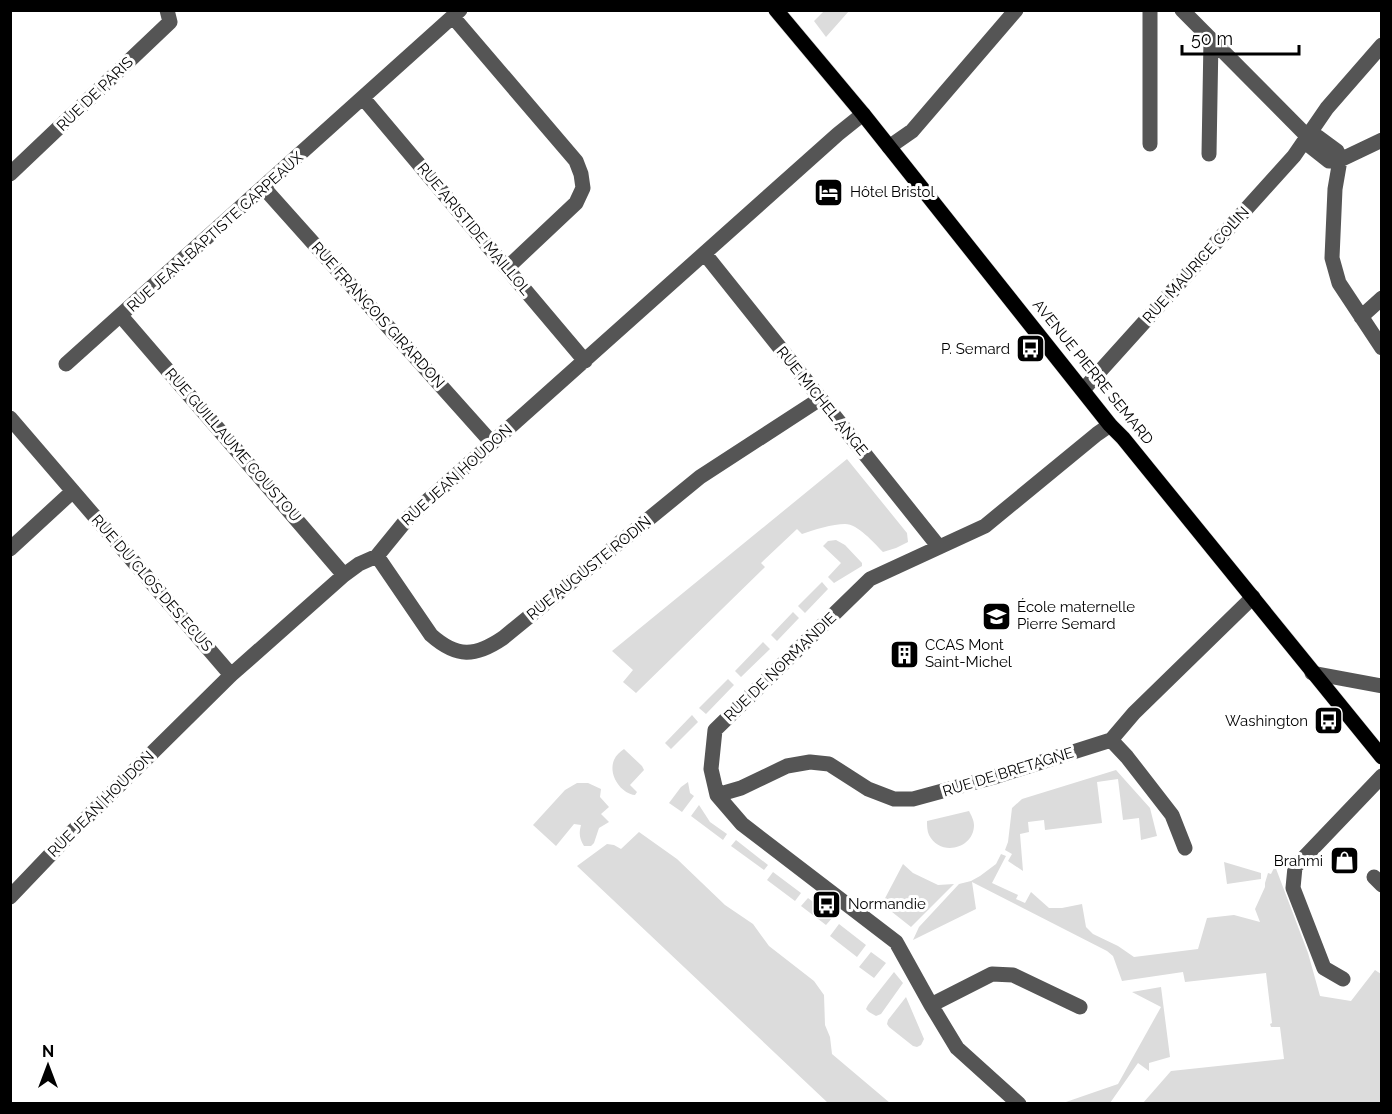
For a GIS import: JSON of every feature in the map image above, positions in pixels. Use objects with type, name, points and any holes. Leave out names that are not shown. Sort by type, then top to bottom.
[{"type":"main road","name":"AVENUE PIERRE SEMARD","points":[[776,10],[863,114],[1110,425],[1123,438],[1382,757]]},
{"type":"street","name":"RUE DE PARIS","points":[[10,174],[170,22],[167,10]]},
{"type":"street","points":[[889,147],[912,131],[1016,10]]},
{"type":"street","points":[[1150,10],[1150,144]]},
{"type":"street","points":[[1182,10],[1308,137],[1318,137],[1337,151],[1340,160],[1335,189],[1332,258],[1339,283],[1382,348]]},
{"type":"street","points":[[456,14],[576,161],[581,174],[583,188],[576,203],[507,268]]},
{"type":"street","name":"RUE JEAN-BAPTISTE CARPEAUX","points":[[66,364],[456,14]]},
{"type":"street","points":[[1209,154],[1211,39]]},
{"type":"street","name":"RUE MAURICE COLIN","points":[[1083,390],[1294,156],[1326,108],[1382,45]]},
{"type":"street","name":"RUE ARISTIDE MAILLOL","points":[[363,98],[585,361]]},
{"type":"street","name":"RUE JEAN HOUDON","points":[[10,897],[74,830],[231,675],[344,575],[377,556],[408,518],[863,114]]},
{"type":"street","points":[[1340,160],[1382,140]]},
{"type":"street","name":"RUE FRANÇOIS GIRARDON","points":[[264,188],[492,443]]},
{"type":"street","name":"RUE MICHEL ANGE","points":[[705,254],[939,547]]},
{"type":"street","points":[[1361,317],[1382,298]]},
{"type":"street","name":"RUE GUILLAUME COUSTOU","points":[[121,316],[344,575]]},
{"type":"street","name":"RUE AUGUSTE RODIN","points":[[377,556],[431,635],[442,645],[456,651],[478,651],[503,638],[700,477],[820,399]]},
{"type":"street","name":"RUE DU CLOS DES ECUS","points":[[10,418],[231,675]]},
{"type":"street","name":"RUE DE NORMANDIE","points":[[1019,1104],[957,1048],[896,942],[742,824],[717,795],[711,769],[716,730],[870,579],[985,526],[1110,425]]},
{"type":"street","points":[[10,549],[73,491]]},
{"type":"street","points":[[1185,848],[1172,815],[1111,740],[1134,713],[1253,597]]},
{"type":"street","points":[[1312,673],[1382,686]]},
{"type":"street","name":"RUE DE BRETAGNE","points":[[717,795],[741,788],[788,766],[810,762],[830,764],[868,789],[894,799],[913,799],[994,777],[1111,740]]},
{"type":"street","points":[[1343,979],[1324,968],[1293,888],[1295,867],[1382,776]]},
{"type":"street","points":[[931,1005],[992,974],[1013,975],[1080,1007]]},
{"type":"shaded area","points":[[824,11],[849,11],[826,37],[814,21]]},
{"type":"shaded area","points":[[847,459],[907,533],[908,542],[883,552],[866,535],[850,525],[835,525],[802,534],[797,529],[761,563],[765,567],[636,693],[623,682],[633,670],[612,651]]},
{"type":"shaded area","points":[[836,540],[845,545],[862,563],[862,566],[834,583],[828,577],[841,563],[823,546],[828,541]]},
{"type":"shaded area","points":[[822,582],[828,589],[805,613],[798,606]]},
{"type":"shaded area","points":[[793,612],[799,618],[777,641],[771,635]]},
{"type":"shaded area","points":[[763,642],[770,649],[741,677],[735,671]]},
{"type":"shaded area","points":[[728,679],[734,685],[706,714],[699,708]]},
{"type":"shaded area","points":[[692,715],[698,722],[671,749],[665,743]]},
{"type":"shaded area","points":[[624,749],[644,770],[630,785],[637,792],[635,795],[620,787],[614,777],[615,758]]},
{"type":"shaded area","points":[[1116,770],[1150,808],[1157,836],[1141,840],[1139,818],[1123,820],[1118,779],[1097,782],[1102,823],[1045,830],[1044,820],[1028,822],[1029,832],[1020,834],[1023,871],[1008,861],[1012,854],[1005,850],[1012,808],[1022,799]]},
{"type":"shaded area","points":[[688,782],[690,793],[694,796],[682,812],[669,803],[681,787]]},
{"type":"shaded area","points":[[577,783],[588,783],[601,789],[600,797],[609,807],[601,814],[609,822],[599,828],[591,846],[584,846],[580,836],[581,825],[574,824],[556,846],[533,825],[565,790]]},
{"type":"shaded area","points":[[699,805],[710,822],[727,834],[723,840],[691,816]]},
{"type":"shaded area","points":[[969,811],[974,823],[973,833],[969,840],[963,845],[948,848],[934,842],[927,830],[927,821]]},
{"type":"shaded area","points":[[639,832],[677,859],[725,905],[753,924],[769,946],[814,981],[824,995],[825,1025],[830,1037],[832,1054],[890,1103],[828,1103],[577,866],[607,844],[621,849]]},
{"type":"shaded area","points":[[736,840],[768,865],[764,870],[731,846]]},
{"type":"shaded area","points":[[1001,854],[1006,856],[992,883],[1018,895],[1016,899],[1025,903],[1031,892],[1049,908],[1082,904],[1086,927],[1093,934],[1134,957],[1198,949],[1207,918],[1234,915],[1260,922],[1255,909],[1265,887],[1268,873],[1271,874],[1275,866],[1308,953],[1320,996],[1351,1001],[1375,970],[1381,974],[1381,1103],[1143,1103],[1171,1071],[1284,1059],[1280,1027],[1271,1027],[1270,1024],[1272,1023],[1266,973],[1185,982],[1183,972],[1122,981],[1113,956],[1107,951],[972,882],[976,909],[913,940],[919,927],[959,884],[980,876],[996,864]]},
{"type":"shaded area","points":[[1224,862],[1261,873],[1261,879],[1227,884]]},
{"type":"shaded area","points":[[903,864],[913,873],[938,885],[954,884],[911,927],[882,904]]},
{"type":"shaded area","points":[[773,872],[801,893],[795,901],[767,880]]},
{"type":"shaded area","points":[[808,898],[833,917],[826,925],[801,906]]},
{"type":"shaded area","points":[[839,924],[866,945],[857,957],[830,936]]},
{"type":"shaded area","points":[[871,952],[886,963],[874,978],[859,967]]},
{"type":"shaded area","points":[[894,972],[903,983],[881,1014],[876,1016],[866,1009]]},
{"type":"shaded area","points":[[1161,987],[1170,1057],[1149,1063],[1149,1071],[1138,1063],[1110,1103],[1063,1103],[1118,1084],[1161,1007],[1132,992]]},
{"type":"shaded area","points":[[906,997],[924,1039],[917,1047],[887,1024]]},
{"type":"place","name":"Hôtel Bristol","points":[[829,192]]},
{"type":"place","name":"P. Semard","points":[[1031,349]]},
{"type":"place","name":"École maternelle Pierre Semard","points":[[996,616]]},
{"type":"place","name":"CCAS Mont Saint-Michel","points":[[904,654]]},
{"type":"place","name":"Washington","points":[[1329,721]]},
{"type":"place","name":"Brahmi","points":[[1344,861]]},
{"type":"place","name":"Normandie","points":[[827,904]]}]
